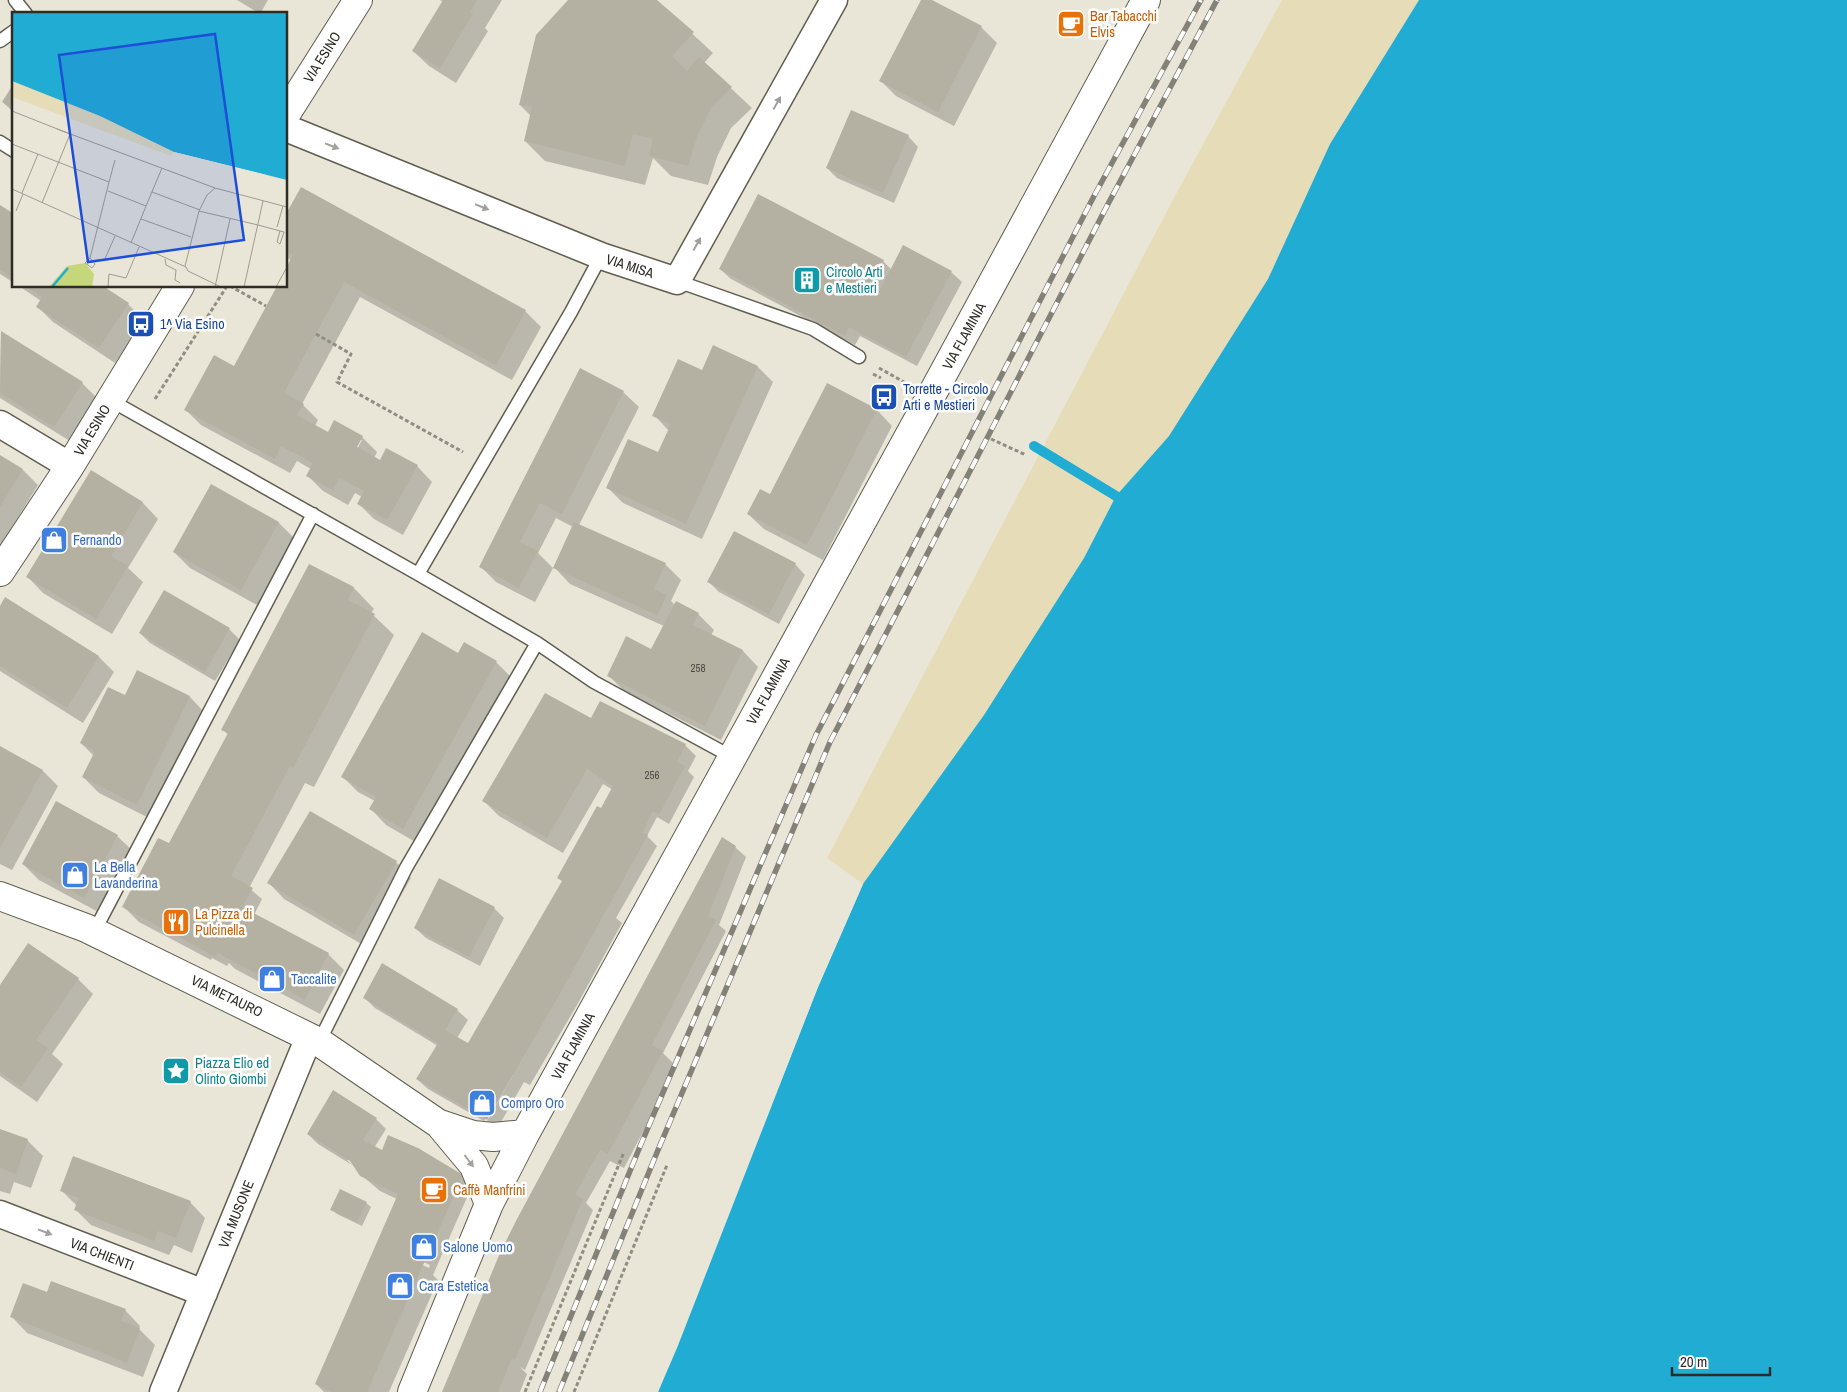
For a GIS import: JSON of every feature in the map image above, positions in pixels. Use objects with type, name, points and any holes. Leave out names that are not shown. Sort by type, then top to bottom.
[{"type":"main road","name":"VIA ESINO","points":[[288,111],[358,0]]},
{"type":"main road","name":"VIA FLAMINIA","points":[[412,1392],[489,1204],[525,1134],[931,396],[1146,0]]},
{"type":"main road","name":"VIA ESINO","points":[[0,572],[70,466],[179,288]]},
{"type":"main road","name":"VIA METAURO","points":[[0,896],[94,932],[314,1040],[439,1124],[473,1136],[493,1137],[525,1134]]},
{"type":"main road","name":"VIA METAURO","points":[[439,1124],[474,1166],[489,1204]]},
{"type":"street","points":[[677,281],[834,0]]},
{"type":"street","name":"VIA MISA","points":[[288,129],[601,256],[677,281]]},
{"type":"street","points":[[0,424],[70,466]]},
{"type":"street","name":"VIA MUSONE","points":[[163,1392],[314,1040]]},
{"type":"street","name":"VIA CHIENTI","points":[[0,1214],[204,1293]]},
{"type":"lane","points":[[15,0],[24,12]]},
{"type":"lane","points":[[0,40],[12,32]]},
{"type":"lane","points":[[0,142],[12,150]]},
{"type":"lane","points":[[418,574],[601,256]]},
{"type":"lane","points":[[677,281],[813,329],[858,357]]},
{"type":"lane","points":[[110,400],[537,643],[594,682],[732,757]]},
{"type":"lane","points":[[94,932],[313,514]]},
{"type":"lane","points":[[314,1040],[406,868],[537,643]]},
{"type":"path","points":[[143,419],[228,288]]},
{"type":"path","points":[[233,288],[266,306]]},
{"type":"path","points":[[316,334],[351,354],[337,382],[483,464]]},
{"type":"path","points":[[858,357],[931,396]]},
{"type":"path","points":[[991,439],[1026,455]]},
{"type":"path","points":[[525,1392],[624,1152]]},
{"type":"path","points":[[574,1392],[667,1166]]},
{"type":"sand","points":[[1282,0],[1419,0],[1330,144],[1268,279],[1169,436],[1116,496],[1084,558],[984,715],[863,884],[827,858],[1175,196]]},
{"type":"water","points":[[1419,0],[1847,0],[1847,1392],[658,1392],[818,987],[863,884],[984,715],[1084,558],[1116,496],[1169,436],[1268,279],[1330,144]]},
{"type":"pier","points":[[861,883],[863,884],[818,987],[677,1348],[658,1392],[656,1392],[816,986]]},
{"type":"building","points":[[443,0],[477,0],[470,12],[473,14],[440,68],[412,51]]},
{"type":"building","points":[[568,0],[657,0],[694,32],[672,56],[687,71],[699,57],[732,87],[711,108],[697,137],[688,166],[649,156],[653,139],[633,134],[625,166],[524,141],[532,107],[519,105],[536,35]]},
{"type":"building","points":[[921,0],[932,0],[982,26],[938,112],[879,81]]},
{"type":"building","points":[[12,86],[12,109],[2,102]]},
{"type":"building","points":[[851,110],[909,135],[883,193],[826,168]]},
{"type":"building","points":[[301,187],[526,310],[496,365],[344,282],[284,393],[304,404],[297,415],[328,432],[334,420],[363,436],[357,447],[380,460],[386,448],[418,465],[387,520],[357,504],[364,491],[339,478],[333,490],[306,476],[313,463],[281,446],[275,459],[184,410],[214,355],[234,366],[276,288],[288,288],[288,264],[293,255],[288,252],[288,210]]},
{"type":"building","name":"Circolo Arti e Mestieri","points":[[758,194],[884,260],[869,289],[878,294],[903,245],[952,271],[906,357],[849,327],[845,336],[719,269]]},
{"type":"building","points":[[0,205],[12,213],[12,278],[0,270]]},
{"type":"building","points":[[28,288],[106,288],[129,303],[99,348],[36,307],[42,297]]},
{"type":"building","points":[[1,331],[83,382],[54,427],[0,393]]},
{"type":"building","points":[[713,345],[758,366],[686,524],[606,488],[628,439],[658,452],[671,424],[652,416],[678,359],[702,370]]},
{"type":"building","points":[[580,368],[624,391],[562,514],[540,503],[520,542],[538,551],[519,588],[479,567]]},
{"type":"building","points":[[827,383],[877,409],[807,545],[747,514],[760,489],[770,494]]},
{"type":"building","points":[[0,455],[23,469],[0,507]]},
{"type":"building","points":[[91,470],[143,502],[111,556],[128,566],[96,619],[26,577]]},
{"type":"building","points":[[211,484],[279,522],[241,590],[173,552]]},
{"type":"building","points":[[574,522],[666,563],[654,589],[667,595],[657,615],[553,568]]},
{"type":"building","points":[[734,531],[796,563],[769,614],[707,582]]},
{"type":"building","points":[[309,564],[354,587],[348,600],[375,614],[293,768],[290,766],[231,876],[253,888],[242,907],[329,953],[305,1000],[218,953],[216,957],[122,907],[158,838],[169,843],[228,733],[221,730]]},
{"type":"building","points":[[164,590],[230,628],[205,672],[139,633]]},
{"type":"building","points":[[5,597],[99,656],[67,708],[0,666],[0,606]]},
{"type":"building","points":[[676,601],[699,613],[693,625],[743,650],[705,726],[607,676],[626,636],[651,649]]},
{"type":"building","points":[[422,632],[458,653],[464,642],[497,661],[403,829],[369,809],[376,797],[341,777]]},
{"type":"building","points":[[137,670],[190,696],[137,805],[82,777],[95,751],[80,743],[108,687],[125,695]]},
{"type":"building","points":[[545,693],[591,718],[600,701],[686,744],[677,762],[685,766],[659,815],[653,811],[642,833],[648,835],[487,1120],[416,1079],[438,1043],[363,998],[382,963],[458,1009],[445,1030],[468,1043],[562,881],[557,878],[597,806],[601,808],[613,786],[587,769],[547,838],[482,801]]},
{"type":"building","points":[[0,746],[43,770],[0,848]]},
{"type":"building","points":[[56,801],[118,835],[84,898],[22,864]]},
{"type":"building","points":[[310,811],[397,861],[354,935],[267,883]]},
{"type":"building","points":[[722,837],[736,846],[708,916],[716,920],[652,1045],[663,1051],[608,1154],[600,1150],[575,1194],[583,1199],[515,1360],[512,1358],[498,1392],[442,1392],[500,1253],[517,1219]]},
{"type":"building","points":[[439,878],[495,907],[469,957],[414,928]]},
{"type":"building","points":[[28,943],[79,978],[36,1040],[48,1048],[21,1087],[0,1072],[0,985]]},
{"type":"building","points":[[333,1090],[377,1118],[363,1140],[382,1150],[388,1135],[418,1148],[463,1175],[367,1392],[331,1392],[315,1384],[398,1194],[360,1176],[350,1161],[307,1134]]},
{"type":"building","points":[[0,1129],[28,1139],[16,1174],[0,1168]]},
{"type":"building","points":[[73,1156],[191,1201],[176,1238],[158,1231],[154,1241],[74,1210],[79,1198],[60,1191]]},
{"type":"building","points":[[340,1189],[367,1202],[357,1222],[330,1210]]},
{"type":"building","points":[[51,1281],[126,1309],[121,1321],[140,1328],[127,1363],[10,1317],[23,1283],[47,1292]]},
{"type":"waterway","points":[[1034,446],[1116,496]]},
{"type":"railway","points":[[540,1392],[641,1144],[816,735],[1094,196],[1201,0]]},
{"type":"railway","points":[[559,1392],[658,1150],[830,742],[1108,204],[1217,0]]},
{"type":"place","name":"Bar Tabacchi Elvis","points":[[1071,24]]},
{"type":"place","name":"Circolo Arti e Mestieri","points":[[807,280]]},
{"type":"place","name":"1^ Via Esino","points":[[141,324]]},
{"type":"place","name":"Torrette - Circolo Arti e Mestieri","points":[[884,397]]},
{"type":"place","name":"Fernando","points":[[54,540]]},
{"type":"place","name":"La Bella Lavanderina","points":[[75,875]]},
{"type":"place","name":"La Pizza di Pulcinella","points":[[176,922]]},
{"type":"place","name":"Taccalite","points":[[272,979]]},
{"type":"place","name":"Piazza Elio ed Olinto Giombi","points":[[176,1071]]},
{"type":"place","name":"Compro Oro","points":[[482,1103]]},
{"type":"place","name":"Caffè Manfrini","points":[[434,1190]]},
{"type":"place","name":"Salone Uomo","points":[[424,1247]]},
{"type":"place","name":"Cara Estetica","points":[[400,1286]]}]
